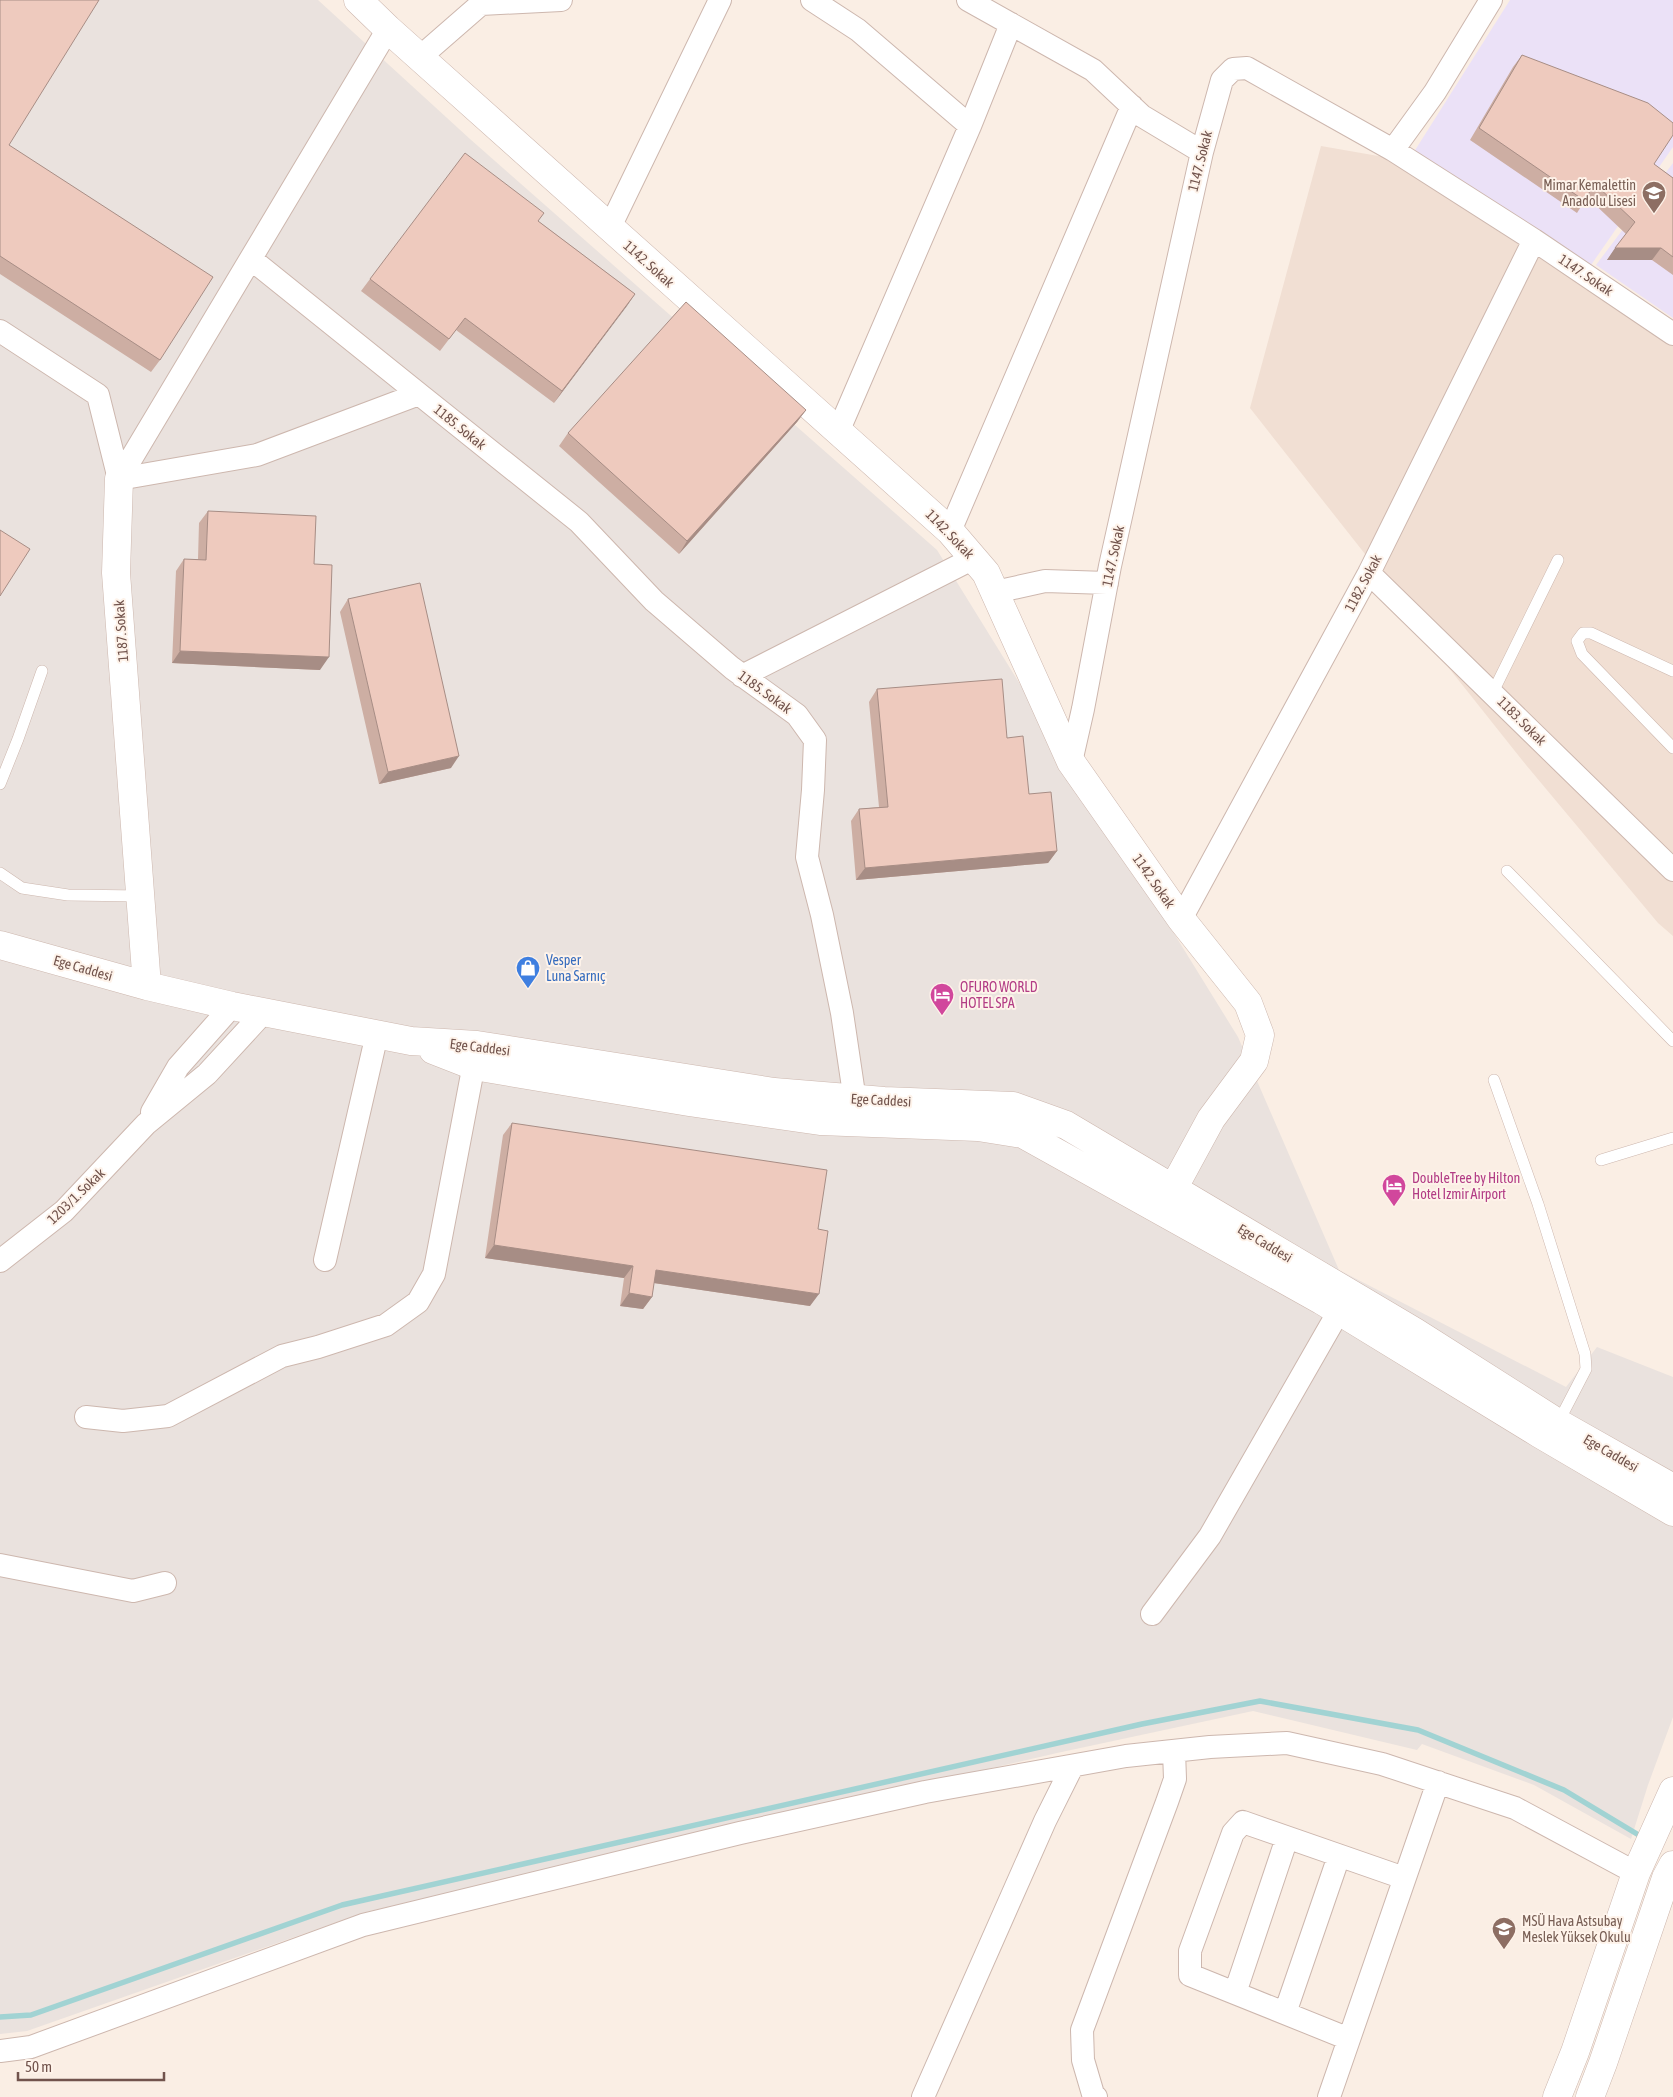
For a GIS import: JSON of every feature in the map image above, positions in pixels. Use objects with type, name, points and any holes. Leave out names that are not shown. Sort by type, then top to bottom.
[{"type":"street","name":"1142. Sokak","points":[[358,0],[609,228],[950,531],[986,573],[1071,762],[1181,919],[1248,1003],[1260,1035],[1254,1061],[1211,1119],[1167,1200]]},
{"type":"street","points":[[455,26],[466,0]]},
{"type":"street","points":[[420,58],[481,4],[561,0]]},
{"type":"street","points":[[609,228],[720,0]]},
{"type":"street","points":[[812,0],[858,30],[970,126]]},
{"type":"street","points":[[968,0],[1093,70],[1142,116],[1202,152]]},
{"type":"street","points":[[1393,150],[1436,92],[1491,0]]},
{"type":"street","points":[[838,432],[970,126],[1011,24]]},
{"type":"street","points":[[119,479],[388,29]]},
{"type":"street","name":"1147. Sokak","points":[[1071,762],[1202,152],[1222,80],[1233,69],[1246,68],[1393,150],[1534,240],[1673,334]]},
{"type":"street","points":[[950,531],[1132,106]]},
{"type":"street","name":"1182. Sokak","points":[[1181,919],[1370,573],[1534,240]]},
{"type":"street","name":"1185. Sokak","points":[[251,259],[580,522],[654,601],[742,676],[797,715],[815,740],[807,857],[822,915],[842,1013],[856,1111]]},
{"type":"street","name":"1187. Sokak","points":[[0,331],[98,395],[119,479],[116,572],[147,986]]},
{"type":"street","points":[[119,479],[257,455],[419,394]]},
{"type":"street","points":[[742,676],[974,558]]},
{"type":"street","name":"1183. Sokak","points":[[1370,573],[1673,870]]},
{"type":"street","points":[[995,592],[1045,581],[1108,583]]},
{"type":"street","name":"Ege Caddesi","points":[[0,945],[147,986],[232,1006],[377,1034],[475,1056],[774,1092],[856,1111],[1024,1134],[1167,1200],[1415,1332],[1673,1494]]},
{"type":"street","name":"1203/1. Sokak","points":[[146,1124],[178,1067],[232,1006]]},
{"type":"street","name":"1203/1. Sokak","points":[[0,1261],[64,1211],[146,1124],[207,1074],[264,1012]]},
{"type":"street","points":[[325,1260],[377,1034]]},
{"type":"street","points":[[86,1417],[123,1421],[168,1416],[282,1356],[318,1347],[386,1325],[418,1302],[434,1274],[475,1056]]},
{"type":"street","points":[[1167,1200],[1339,1312],[1540,1434],[1673,1494]]},
{"type":"street","points":[[1152,1614],[1210,1536],[1339,1312]]},
{"type":"street","points":[[0,1565],[133,1591],[165,1583]]},
{"type":"street","points":[[0,2051],[30,2047],[363,1925],[750,1831],[925,1792],[1126,1756],[1287,1743],[1382,1764],[1516,1808],[1636,1873]]},
{"type":"street","points":[[1096,2097],[1093,2094],[1083,2060],[1082,2030],[1175,1779],[1174,1751]]},
{"type":"street","points":[[923,2097],[1045,1821],[1072,1766]]},
{"type":"street","points":[[1329,2097],[1438,1782]]},
{"type":"street","points":[[1557,2097],[1575,2052],[1636,1873],[1673,1792]]},
{"type":"street","points":[[1349,2039],[1190,1975],[1190,1951],[1233,1833],[1243,1822],[1404,1878]]},
{"type":"street","points":[[1235,1993],[1287,1838]]},
{"type":"street","points":[[1285,2014],[1339,1856]]},
{"type":"street","points":[[1590,2097],[1663,1901],[1673,1865]]},
{"type":"lane","points":[[1493,692],[1558,560]]},
{"type":"lane","points":[[1673,671],[1591,633],[1583,633],[1577,641],[1582,654],[1673,748]]},
{"type":"lane","points":[[0,784],[42,671]]},
{"type":"lane","points":[[1507,871],[1673,1040]]},
{"type":"lane","points":[[0,873],[22,888],[68,894],[140,896]]},
{"type":"lane","points":[[1494,1080],[1538,1204],[1585,1354],[1586,1369],[1558,1423]]},
{"type":"lane","points":[[1601,1160],[1673,1138]]},
{"type":"shaded area","points":[[0,0],[318,0],[470,139],[937,550],[1238,1037],[1339,1270],[1566,1387],[1597,1347],[1673,1377],[1673,1717],[1648,1785],[1631,1839],[1534,1785],[1422,1744],[1417,1750],[1253,1711],[1057,1753],[366,1912],[27,2031],[0,2034]]},
{"type":"shaded area","points":[[1510,0],[1673,0],[1673,147],[1591,265],[1412,155]]},
{"type":"shaded area","points":[[1321,146],[1384,157],[1673,345],[1673,936],[1658,923],[1522,760],[1421,633],[1376,568],[1250,408]]},
{"type":"shaded area","name":"Mimar Kemalettin Anadolu Lisesi","points":[[1673,163],[1673,318],[1596,265]]},
{"type":"building","points":[[0,0],[99,0],[9,145],[213,277],[160,360],[0,256]]},
{"type":"building","points":[[1522,55],[1648,103],[1673,123],[1673,135],[1654,164],[1673,178],[1673,257],[1661,248],[1615,248],[1635,222],[1594,183],[1585,201],[1479,128]]},
{"type":"building","points":[[465,153],[544,213],[538,221],[635,294],[562,391],[465,318],[449,339],[370,279]]},
{"type":"building","points":[[686,302],[806,410],[687,541],[568,433]]},
{"type":"building","points":[[208,511],[316,516],[314,564],[332,565],[329,657],[180,651],[184,559],[206,560]]},
{"type":"building","points":[[0,530],[30,549],[0,596]]},
{"type":"building","points":[[420,583],[459,756],[388,772],[348,599]]},
{"type":"building","points":[[1002,679],[1007,738],[1023,736],[1029,794],[1051,792],[1057,851],[865,868],[859,809],[888,807],[877,689]]},
{"type":"building","points":[[512,1123],[827,1170],[818,1229],[828,1231],[819,1294],[656,1270],[652,1297],[629,1293],[633,1266],[494,1245]]},
{"type":"waterway","points":[[0,2017],[31,2015],[342,1905],[1142,1724],[1260,1701],[1418,1730],[1564,1790],[1642,1837]]},
{"type":"place","name":"Mimar Kemalettin Anadolu Lisesi","points":[[1654,214]]},
{"type":"place","name":"Vesper Luna Sarnıç","points":[[528,989]]},
{"type":"place","name":"OFURO WORLD HOTEL SPA","points":[[942,1016]]},
{"type":"place","name":"DoubleTree by Hilton Hotel Izmir Airport","points":[[1394,1207]]},
{"type":"place","name":"MSÜ Hava Astsubay Meslek Yüksek Okulu","points":[[1504,1950]]}]
